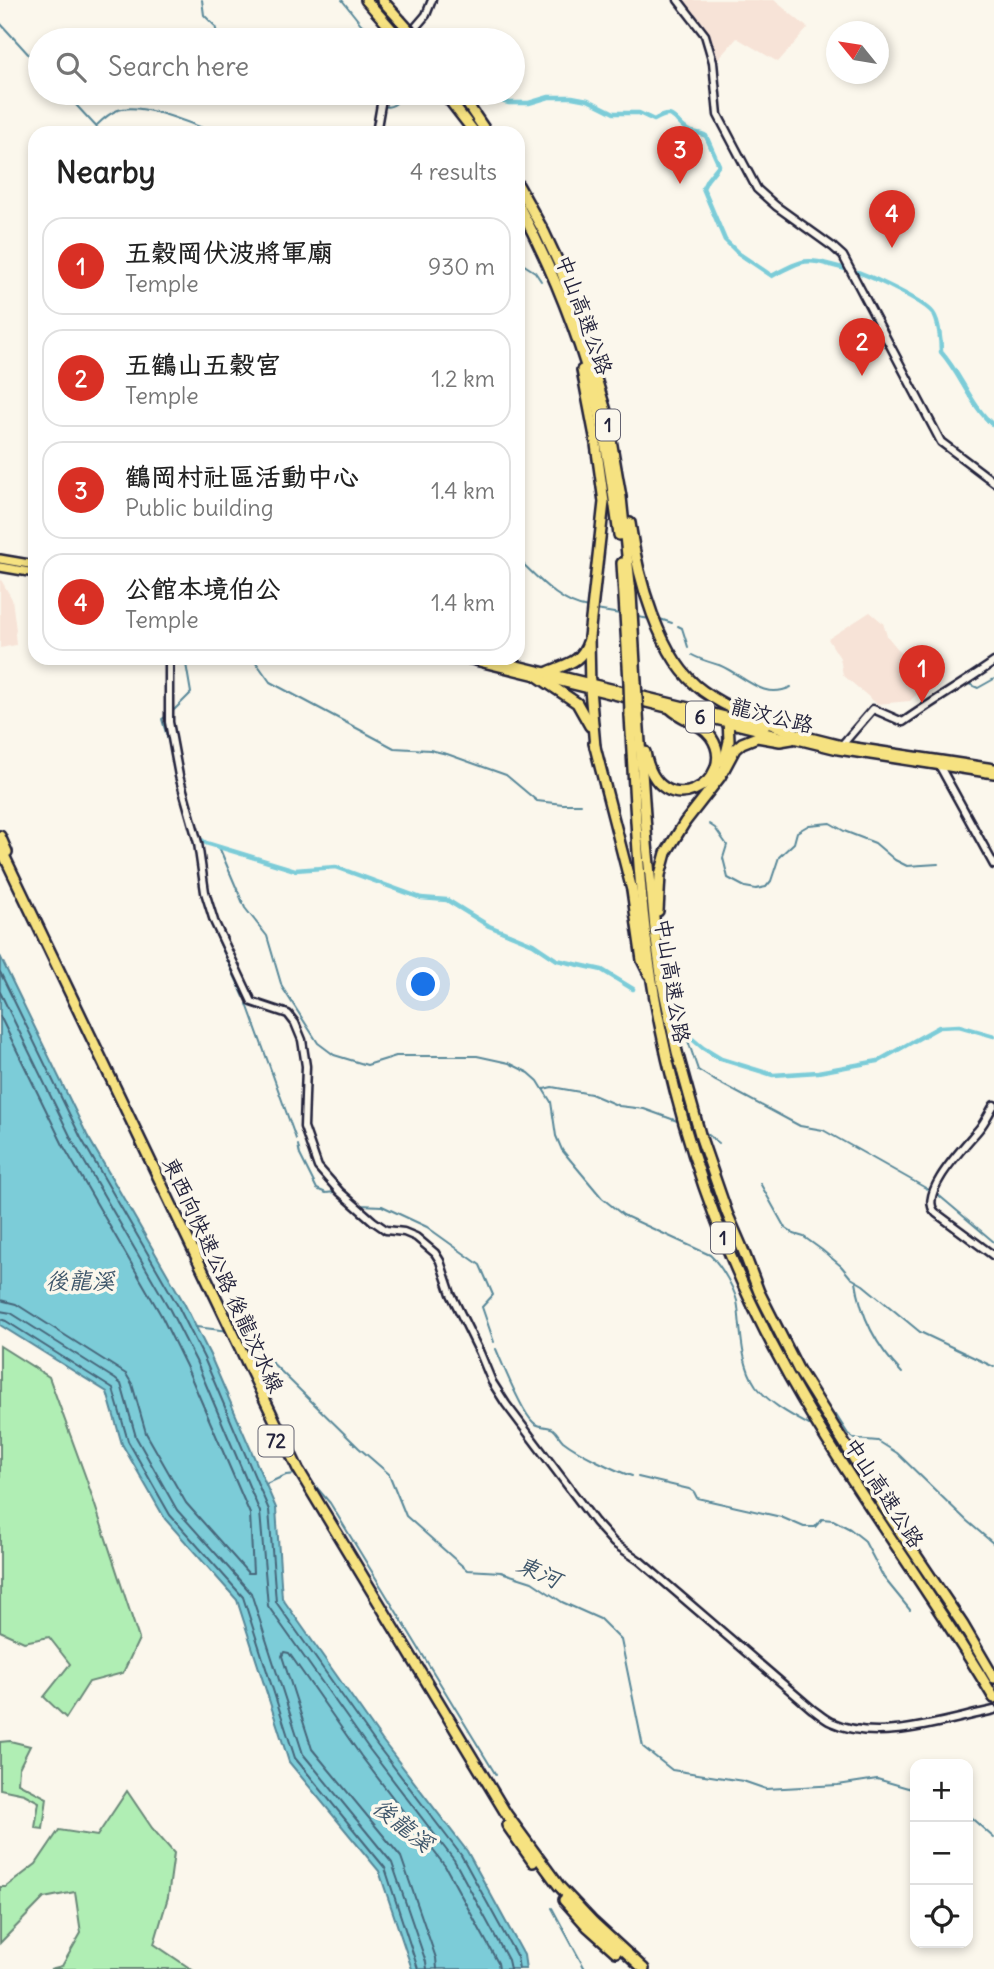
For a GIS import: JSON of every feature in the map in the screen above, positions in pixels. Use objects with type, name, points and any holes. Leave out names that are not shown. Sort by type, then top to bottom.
[{"type":"highway","points":[[366,0],[391,28]]},
{"type":"highway","points":[[382,0],[407,28]]},
{"type":"highway","points":[[453,105],[470,126]]},
{"type":"highway","points":[[468,105],[482,126]]},
{"type":"highway","name":"中山高速公路","points":[[525,198],[544,232],[574,307],[606,411],[618,475],[631,594],[632,682]]},
{"type":"highway","name":"中山高速公路","points":[[525,218],[551,271],[585,364],[610,467],[621,547],[634,715],[642,904],[653,986],[678,1102],[711,1208],[749,1299],[806,1405],[957,1635],[994,1698]]},
{"type":"highway","points":[[577,344],[604,502],[589,637],[595,747]]},
{"type":"highway","points":[[618,475],[627,504],[635,557],[649,609],[666,645],[683,671],[700,690],[719,702],[796,737]]},
{"type":"highway","points":[[589,637],[586,648],[576,660],[541,675],[547,684],[577,704],[587,719],[632,890],[642,960],[653,986]]},
{"type":"highway","points":[[639,734],[651,775],[661,786],[682,793],[704,785],[715,769],[717,754],[714,742],[706,731],[679,717],[671,709]]},
{"type":"highway","name":"中山高速公路","points":[[634,715],[639,734],[643,806],[657,944],[677,1052],[701,1138],[727,1213],[759,1292],[818,1403],[963,1625],[994,1678]]},
{"type":"highway","points":[[720,777],[729,741],[728,721]]},
{"type":"highway","points":[[657,944],[660,875],[666,853],[685,821],[720,777],[735,749],[742,743],[757,737],[780,741],[796,737]]},
{"type":"highway","points":[[0,836],[18,884]]},
{"type":"highway","name":"東西向快速公路 後龍汶水線","points":[[0,847],[298,1469],[507,1815],[559,1886],[644,1969]]},
{"type":"highway","name":"東西向快速公路 後龍汶水線","points":[[0,861],[299,1484],[519,1844],[588,1927],[635,1969]]},
{"type":"main road","points":[[0,558],[28,564]]},
{"type":"main road","points":[[0,567],[28,572]]},
{"type":"main road","name":"龍汶公路","points":[[495,665],[840,748],[994,768]]},
{"type":"main road","name":"龍汶公路","points":[[510,665],[541,675]]},
{"type":"main road","name":"龍汶公路","points":[[590,686],[671,709],[728,721]]},
{"type":"main road","name":"龍汶公路","points":[[938,762],[994,774]]},
{"type":"street","points":[[415,28],[426,15],[432,0]]},
{"type":"street","points":[[678,0],[705,35],[713,62],[718,116],[757,188],[776,206],[843,256],[941,442],[994,482]]},
{"type":"street","points":[[377,126],[381,105]]},
{"type":"street","points":[[840,748],[873,709],[902,722],[994,662]]},
{"type":"street","points":[[169,665],[169,722],[179,776],[198,843],[205,892],[214,921],[252,1002],[288,1014],[302,1040],[306,1066],[304,1127],[318,1167],[340,1192],[373,1221],[386,1230],[404,1232],[416,1237],[435,1253],[492,1382],[595,1522],[614,1543],[640,1560],[812,1709],[831,1722],[857,1729],[884,1731],[993,1710]]},
{"type":"street","points":[[938,762],[994,865]]},
{"type":"street","points":[[994,1105],[982,1125],[938,1181],[933,1192],[931,1209],[994,1256]]},
{"type":"shaded area","points":[[682,0],[774,0],[808,28],[778,62],[737,38],[717,60],[708,33]]},
{"type":"shaded area","points":[[0,578],[12,599],[16,645],[0,648]]},
{"type":"shaded area","points":[[870,612],[883,623],[887,636],[916,671],[920,691],[910,701],[877,704],[843,675],[840,658],[828,639]]},
{"type":"green space","points":[[0,1346],[49,1377],[86,1478],[139,1639],[123,1673],[89,1682],[66,1718],[44,1697],[70,1664],[49,1637],[24,1642],[0,1631]]},
{"type":"green space","points":[[10,1741],[30,1746],[19,1768],[18,1783],[47,1798],[43,1829],[35,1828],[39,1802],[24,1794],[0,1789],[0,1742]]},
{"type":"green space","points":[[127,1791],[152,1828],[174,1853],[168,1897],[154,1944],[191,1969],[50,1969],[62,1966],[81,1933],[75,1892],[44,1898],[0,1943],[0,1887],[6,1887],[36,1864],[59,1830],[97,1836]]},
{"type":"water","name":"後龍溪","points":[[0,956],[87,1135],[184,1303],[210,1355],[276,1508],[282,1598],[382,1740],[467,1851],[524,1955],[526,1969],[412,1969],[379,1871],[289,1762],[237,1600],[165,1519],[122,1444],[107,1392],[0,1325]]},
{"type":"waterway","points":[[202,0],[204,15],[216,28]]},
{"type":"waterway","points":[[342,0],[366,28]]},
{"type":"waterway","points":[[0,23],[28,54]]},
{"type":"waterway","points":[[525,103],[549,97],[572,97],[588,100],[614,113],[639,113],[654,120],[671,115],[689,131],[706,136],[719,165],[703,188],[725,240],[738,253],[772,276],[808,261],[846,269]]},
{"type":"waterway","points":[[76,105],[96,126]]},
{"type":"waterway","points":[[384,106],[392,105]]},
{"type":"waterway","points":[[96,126],[109,115],[128,108],[153,111],[196,126]]},
{"type":"waterway","points":[[525,266],[535,272],[541,281]]},
{"type":"waterway","points":[[858,272],[910,296],[933,313],[938,326],[941,352],[978,409],[994,426]]},
{"type":"waterway","points":[[580,297],[589,300]]},
{"type":"waterway","points":[[525,566],[559,596],[588,608]]},
{"type":"waterway","points":[[596,610],[620,614]]},
{"type":"waterway","points":[[638,617],[650,619]]},
{"type":"waterway","points":[[660,619],[672,623]]},
{"type":"waterway","points":[[678,626],[682,628],[688,647]]},
{"type":"waterway","points":[[692,655],[728,669],[762,689],[771,691],[791,687]]},
{"type":"waterway","points":[[172,712],[191,693],[186,665]]},
{"type":"waterway","points":[[258,665],[270,682],[394,748],[447,754],[506,775],[537,801],[581,804]]},
{"type":"waterway","points":[[969,684],[978,688],[994,679]]},
{"type":"waterway","points":[[165,717],[162,719],[173,758]]},
{"type":"waterway","points":[[709,824],[727,845],[723,858],[728,878],[745,887],[756,889],[766,887],[771,881],[779,857],[794,843],[797,832],[809,825],[830,823],[875,843],[895,860],[907,866],[938,864]]},
{"type":"waterway","points":[[196,836],[206,843],[295,870],[336,867],[421,898],[447,900],[489,926],[533,944],[557,960],[602,970],[633,989]]},
{"type":"waterway","points":[[193,838],[199,870]]},
{"type":"waterway","points":[[219,847],[245,908],[267,936],[282,987],[318,1043],[334,1055],[367,1065],[396,1056],[477,1056],[509,1063],[529,1073],[538,1081],[551,1102],[556,1136],[562,1150],[602,1198],[623,1215],[714,1259],[735,1294],[741,1337],[751,1378],[767,1398],[780,1408],[811,1424]]},
{"type":"waterway","points":[[202,893],[210,922],[244,997]]},
{"type":"waterway","points":[[247,1004],[296,1139]]},
{"type":"waterway","points":[[678,1027],[721,1059],[773,1075],[818,1072],[878,1061],[939,1027],[959,1026],[994,1036]]},
{"type":"waterway","points":[[685,1032],[698,1070],[800,1126],[823,1130],[931,1191]]},
{"type":"waterway","points":[[544,1089],[552,1087],[591,1094],[619,1106],[644,1109],[680,1122]]},
{"type":"waterway","points":[[702,1130],[719,1143]]},
{"type":"waterway","points":[[298,1145],[300,1155],[317,1189],[326,1193],[335,1192]]},
{"type":"waterway","points":[[760,1183],[785,1228],[822,1250],[851,1278],[920,1332],[994,1367]]},
{"type":"waterway","points":[[936,1193],[994,1242]]},
{"type":"waterway","points":[[353,1199],[360,1205],[382,1206],[427,1227],[480,1265],[493,1295],[482,1307],[494,1342]]},
{"type":"waterway","points":[[856,1282],[866,1320],[885,1353],[902,1373]]},
{"type":"waterway","name":"東河","points":[[196,1327],[229,1331]]},
{"type":"waterway","name":"東河","points":[[238,1332],[389,1474],[406,1516],[467,1570],[501,1572],[532,1582],[562,1602],[600,1619],[621,1640],[643,1747],[672,1770],[743,1781],[766,1789],[838,1785],[877,1779],[910,1789]]},
{"type":"waterway","points":[[496,1349],[518,1398],[533,1422],[553,1429],[563,1441],[587,1456],[632,1476]]},
{"type":"waterway","points":[[833,1416],[836,1415],[848,1434],[855,1439],[878,1441],[897,1453],[994,1544]]},
{"type":"waterway","points":[[266,1484],[286,1475],[297,1474]]},
{"type":"waterway","points":[[306,1475],[330,1503],[496,1775]]},
{"type":"waterway","points":[[638,1477],[689,1489],[697,1498],[781,1517],[804,1527],[815,1527],[822,1519],[833,1520],[864,1540],[884,1578],[910,1610]]},
{"type":"waterway","name":"東河","points":[[973,1819],[994,1838]]},
{"type":"waterway","points":[[552,1908],[585,1969]]},
{"type":"place","name":"鶴岡村社區活動中心","points":[[680,184]]},
{"type":"place","name":"公館本境伯公","points":[[892,248]]},
{"type":"place","name":"五鶴山五穀宮","points":[[862,376]]},
{"type":"place","name":"五穀岡伏波將軍廟","points":[[922,703]]}]
